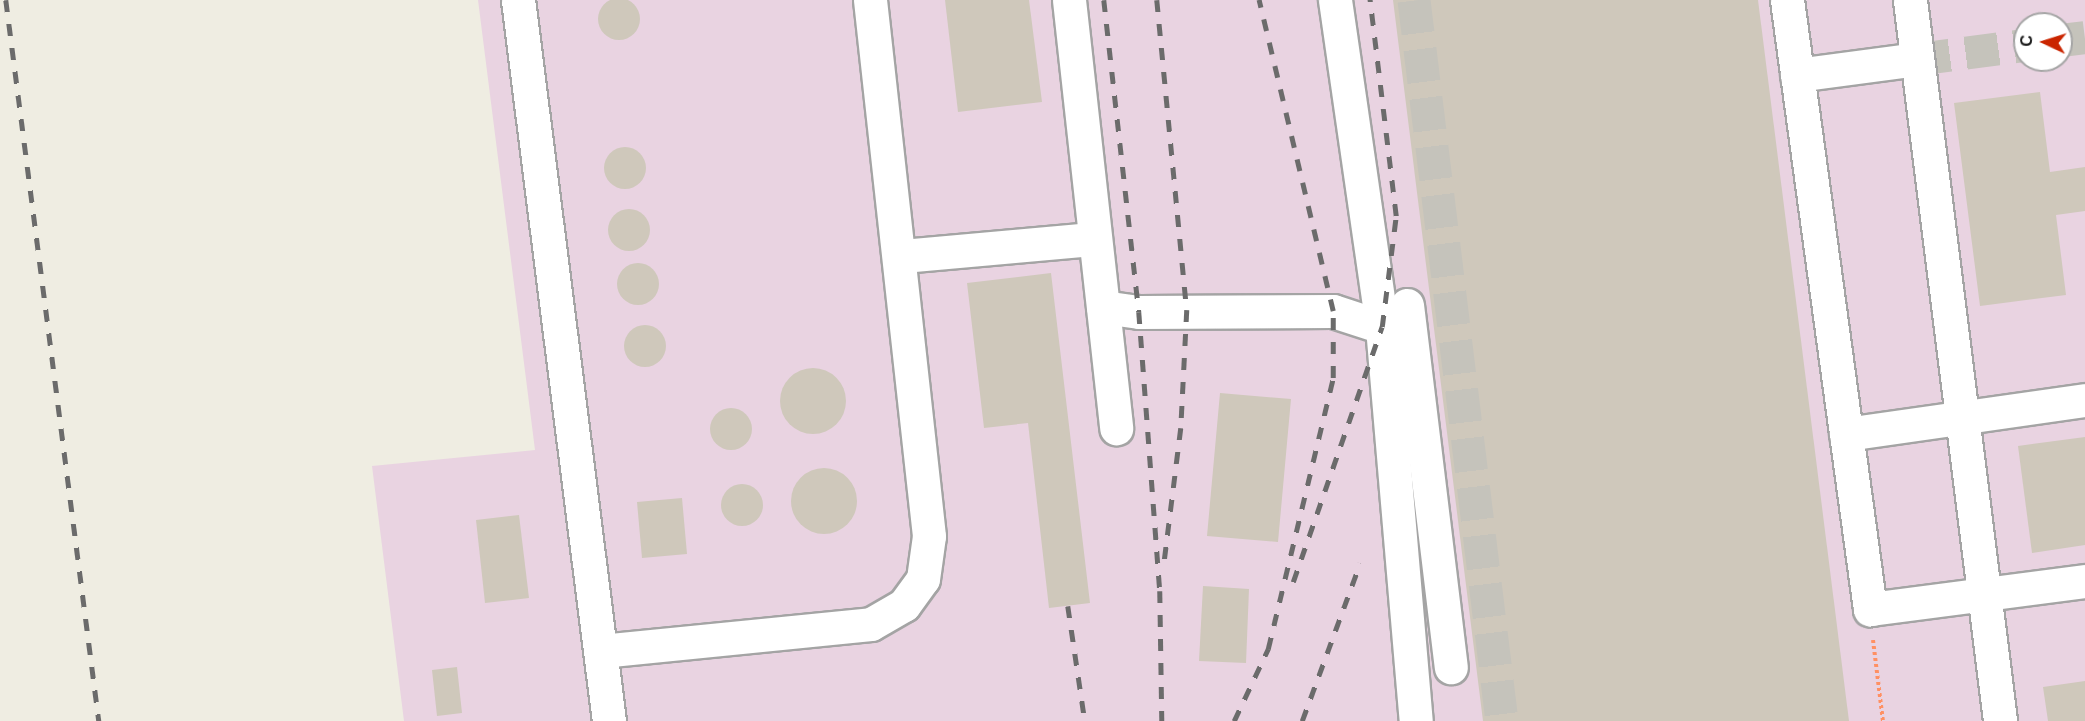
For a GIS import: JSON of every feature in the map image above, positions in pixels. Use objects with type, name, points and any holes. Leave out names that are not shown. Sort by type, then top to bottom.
[{"type":"lane","points":[[518,0],[609,721]]},
{"type":"lane","points":[[601,651],[871,624],[904,605],[923,579],[929,536],[902,256],[870,0]]},
{"type":"lane","points":[[1069,0],[1092,239],[1116,428]]},
{"type":"lane","points":[[1335,0],[1382,327],[1405,411],[1451,667]]},
{"type":"lane","points":[[1787,0],[1870,609],[2085,581]]},
{"type":"lane","points":[[1910,0],[2000,721]]},
{"type":"lane","points":[[1797,75],[1917,59]]},
{"type":"lane","points":[[902,256],[1092,239]]},
{"type":"lane","points":[[1407,305],[1405,411],[1416,721]]},
{"type":"lane","points":[[1102,307],[1139,312],[1333,311],[1382,327]]},
{"type":"lane","points":[[1846,434],[2085,400]]},
{"type":"path","points":[[1870,609],[1883,721]]},
{"type":"shaded area","points":[[478,0],[2085,0],[2085,721],[404,721],[372,466],[535,450]]},
{"type":"building","points":[[619,-2],[634,4],[640,19],[634,34],[619,40],[604,34],[598,19],[604,4]]},
{"type":"building","points":[[945,0],[1029,0],[1042,102],[958,112]]},
{"type":"building","points":[[1393,0],[1758,0],[1849,721],[1483,721]]},
{"type":"building","points":[[2040,92],[2050,172],[2085,167],[2085,211],[2056,215],[2066,295],[1980,306],[1954,103]]},
{"type":"building","points":[[625,147],[640,153],[646,168],[640,183],[625,189],[610,183],[604,168],[610,153]]},
{"type":"building","points":[[629,209],[644,215],[650,230],[644,245],[629,251],[614,245],[608,230],[614,215]]},
{"type":"building","points":[[638,263],[653,269],[659,284],[653,299],[638,305],[623,299],[617,284],[623,269]]},
{"type":"building","points":[[1051,273],[1090,603],[1049,608],[1028,423],[984,428],[967,283]]},
{"type":"building","points":[[645,325],[660,331],[666,346],[660,361],[645,367],[630,361],[624,346],[630,331]]},
{"type":"building","points":[[813,368],[826,370],[841,383],[846,401],[844,414],[831,429],[813,434],[800,432],[785,419],[780,401],[782,388],[795,373]]},
{"type":"building","points":[[1220,393],[1291,399],[1278,542],[1207,536]]},
{"type":"building","points":[[731,408],[746,414],[752,429],[746,444],[731,450],[716,444],[710,429],[716,414]]},
{"type":"building","points":[[2085,437],[2085,545],[2032,553],[2018,446]]},
{"type":"building","points":[[824,468],[837,470],[852,483],[857,501],[855,514],[842,529],[824,534],[811,532],[796,519],[791,501],[793,488],[806,473]]},
{"type":"building","points":[[742,484],[757,490],[763,505],[757,520],[742,526],[727,520],[721,505],[727,490]]},
{"type":"building","points":[[682,498],[687,554],[642,558],[637,502]]},
{"type":"building","points":[[519,515],[529,598],[485,603],[476,520]]},
{"type":"building","points":[[1203,586],[1249,589],[1246,663],[1199,661]]},
{"type":"building","points":[[457,667],[462,713],[437,716],[432,670]]},
{"type":"building","points":[[2085,681],[2085,721],[2048,721],[2043,687]]},
{"type":"tunnel","points":[[1414,0],[1502,721]]},
{"type":"tunnel","points":[[2073,38],[2085,37]]},
{"type":"tunnel","points":[[1917,59],[2013,47]]},
{"type":"railway","points":[[6,0],[99,721]]},
{"type":"railway","points":[[1104,0],[1139,312],[1160,591],[1162,721]]},
{"type":"railway","points":[[1157,0],[1187,310],[1181,428],[1164,564]]},
{"type":"railway","points":[[1234,721],[1268,649],[1333,378],[1333,311],[1259,0]]},
{"type":"railway","points":[[1293,582],[1382,327],[1396,216],[1370,0]]},
{"type":"railway","points":[[1302,721],[1360,563]]},
{"type":"railway","points":[[1068,606],[1085,721]]}]
